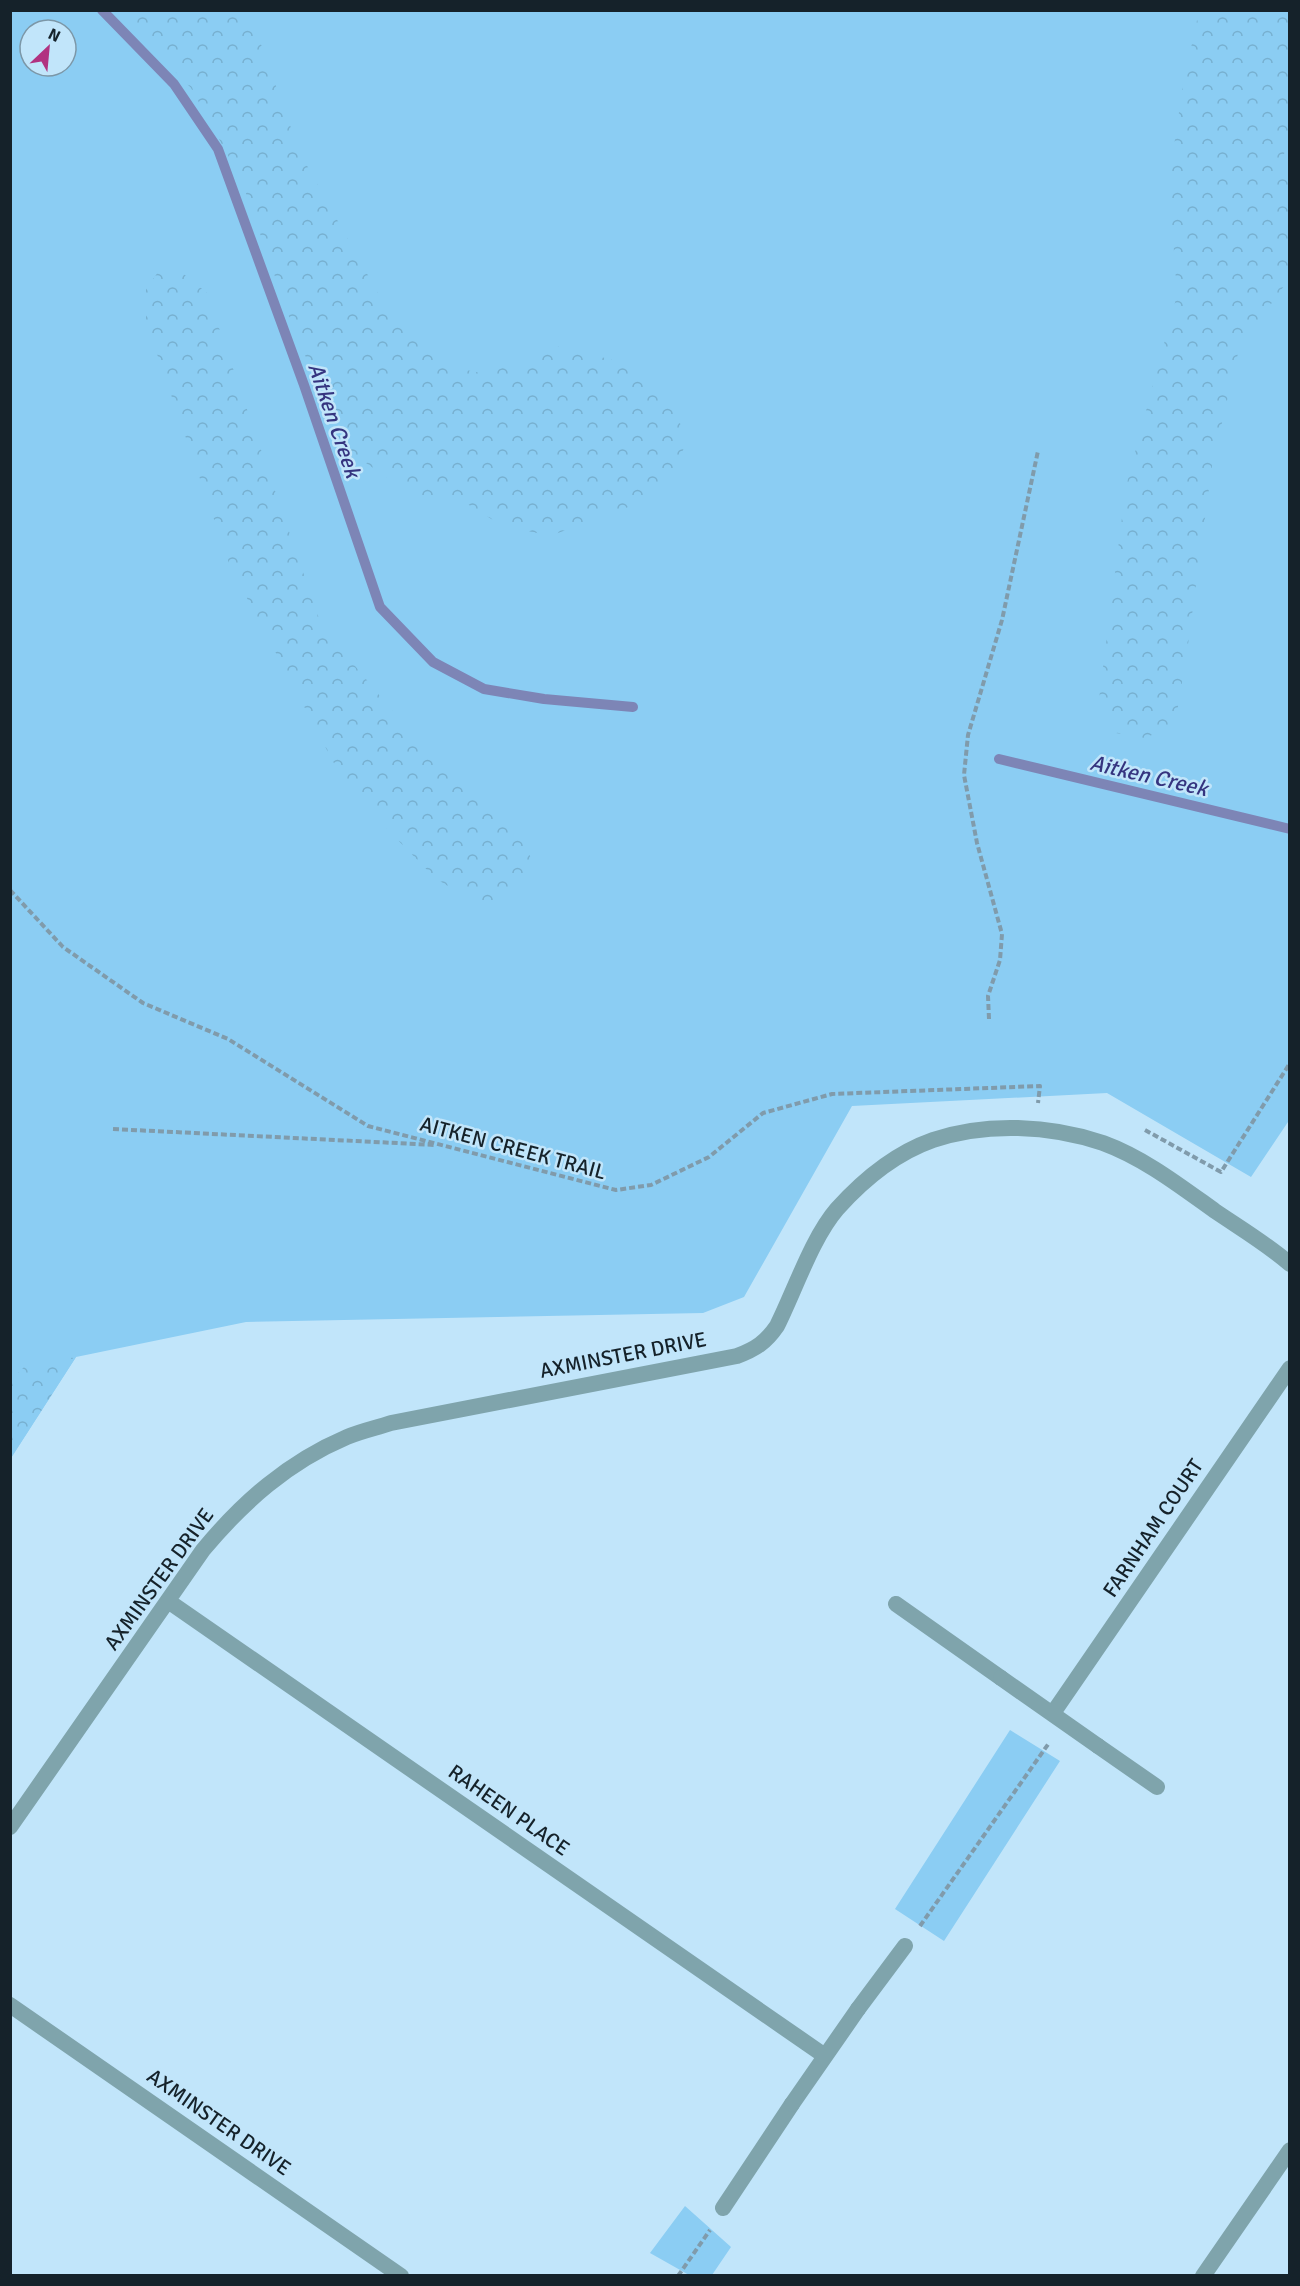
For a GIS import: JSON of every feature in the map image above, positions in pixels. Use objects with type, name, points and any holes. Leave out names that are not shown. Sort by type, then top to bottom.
[{"type":"street","name":"AXMINSTER DRIVE","points":[[10,1827],[203,1550],[228,1520],[256,1493],[282,1473],[316,1452],[348,1437],[391,1423],[737,1356],[756,1349],[770,1337],[777,1326],[819,1237],[836,1210],[880,1170],[903,1154],[932,1140],[959,1133],[990,1129],[1032,1129],[1069,1134],[1103,1143],[1159,1172],[1290,1264]]},
{"type":"street","name":"FARNHAM COURT","points":[[1053,1713],[1290,1368]]},
{"type":"street","name":"RAHEEN PLACE","points":[[168,1601],[825,2056]]},
{"type":"street","points":[[896,1604],[1157,1787]]},
{"type":"street","points":[[723,2208],[825,2056],[905,1946]]},
{"type":"street","name":"AXMINSTER DRIVE","points":[[10,2005],[401,2276]]},
{"type":"street","points":[[1203,2276],[1290,2151]]},
{"type":"path","points":[[989,1019],[988,996],[1000,960],[1002,934],[977,843],[964,775],[968,735],[1002,620],[1038,451]]},
{"type":"path","name":"AITKEN CREEK TRAIL","points":[[10,890],[63,947],[143,1003],[228,1039],[368,1126],[616,1191],[651,1185],[709,1157],[763,1113],[832,1094],[1040,1086],[1038,1104],[1048,1106]]},
{"type":"path","points":[[1136,1126],[1155,1134],[1221,1172],[1290,1063]]},
{"type":"path","points":[[113,1129],[446,1146]]},
{"type":"path","points":[[905,1946],[1056,1734],[1070,1726]]},
{"type":"path","points":[[678,2276],[708,2234],[723,2208]]},
{"type":"green space","points":[[11,11],[1289,11],[1290,1119],[1251,1177],[1107,1093],[852,1106],[744,1297],[703,1313],[246,1322],[76,1357],[11,1458]]},
{"type":"green space","points":[[117,11],[233,11],[258,36],[300,153],[390,315],[442,365],[486,374],[560,346],[616,361],[665,390],[688,441],[658,496],[550,536],[501,525],[461,500],[422,502],[343,447],[288,314],[241,179],[191,88]]},
{"type":"green space","points":[[1199,11],[1289,11],[1290,136],[1283,157],[1289,175],[1289,279],[1239,349],[1212,466],[1175,725],[1145,738],[1116,733],[1098,707],[1126,486],[1177,295],[1169,180],[1183,85]]},
{"type":"green space","points":[[161,268],[180,271],[207,293],[324,633],[337,644],[413,736],[474,798],[527,842],[532,865],[517,892],[483,908],[435,878],[347,788],[230,566],[146,322],[146,289]]},
{"type":"green space","points":[[76,1357],[11,1458],[11,1380],[24,1367]]},
{"type":"green space","points":[[1010,1730],[1060,1761],[944,1941],[895,1909]]},
{"type":"green space","points":[[685,2206],[731,2247],[712,2275],[689,2275],[650,2253]]},
{"type":"waterway","name":"Aitken Creek","points":[[102,10],[174,84],[218,149],[304,385],[380,607],[433,662],[484,689],[544,699],[633,707]]},
{"type":"waterway","name":"Aitken Creek","points":[[999,759],[1290,829]]}]
